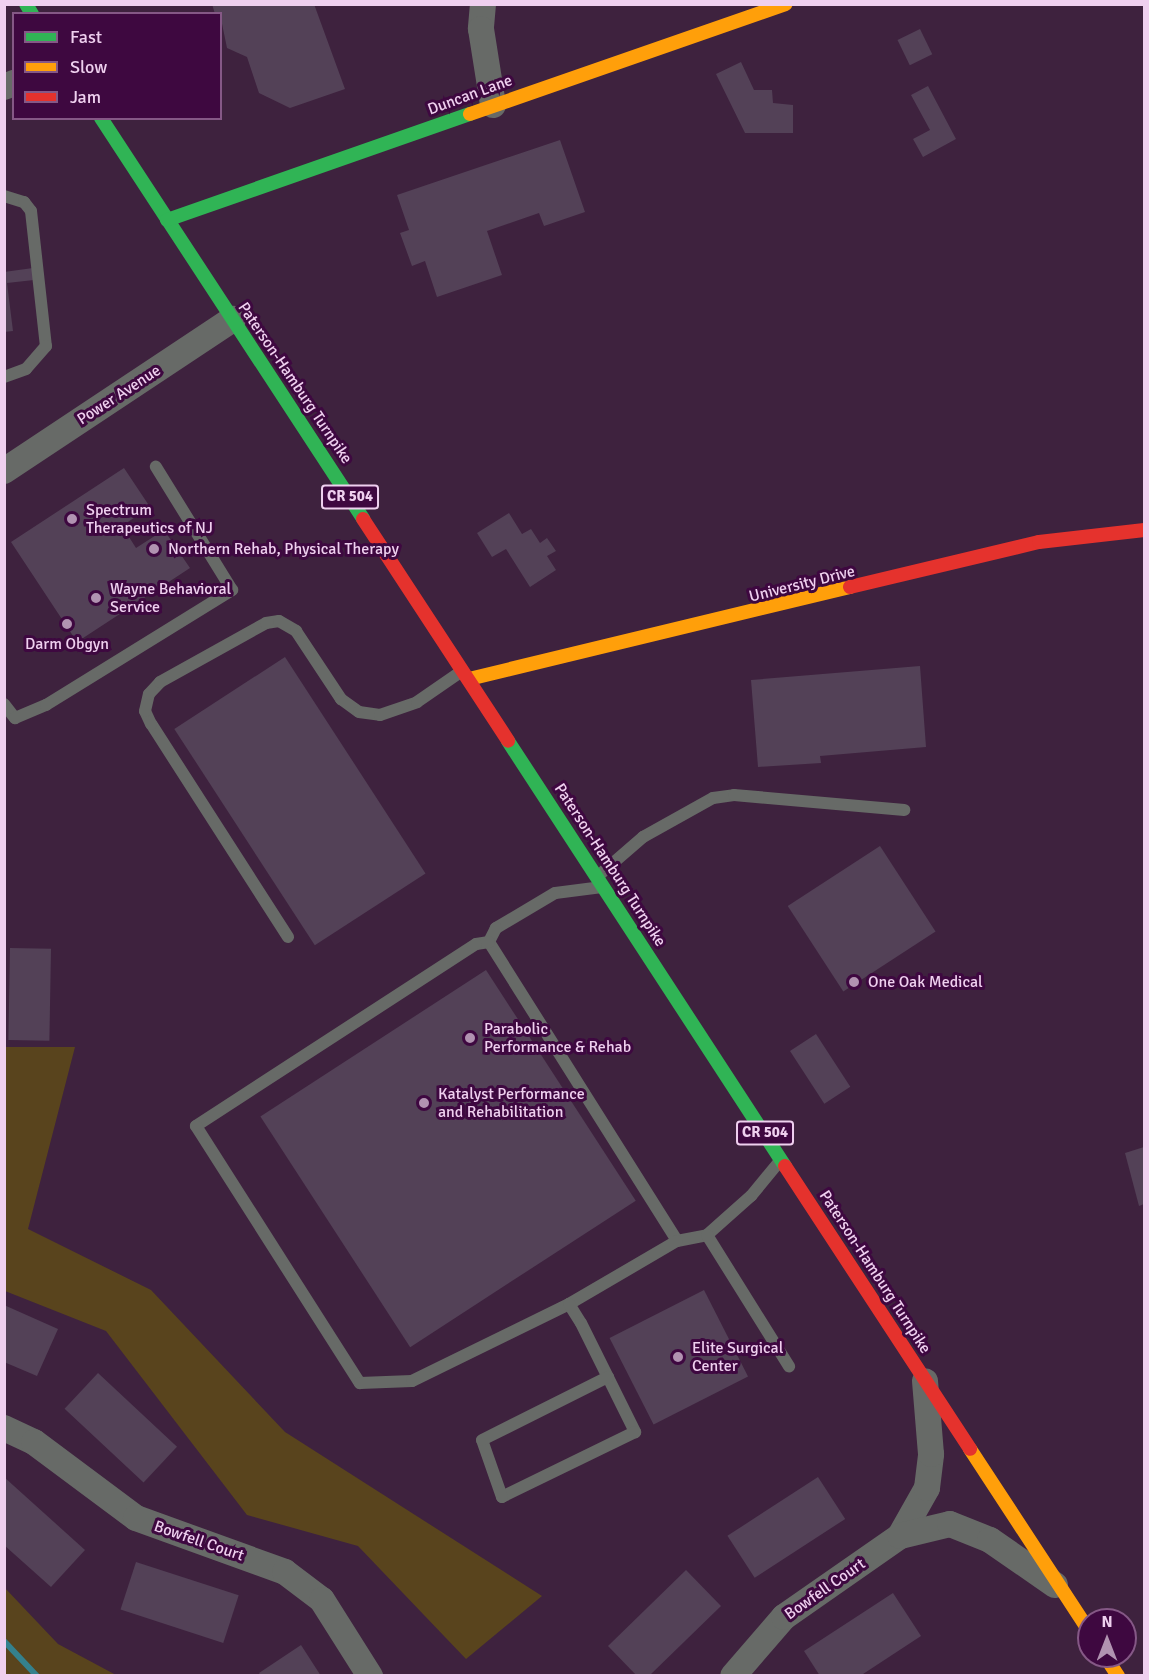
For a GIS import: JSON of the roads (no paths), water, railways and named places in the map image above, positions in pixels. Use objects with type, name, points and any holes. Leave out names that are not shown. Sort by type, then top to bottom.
[{"type":"main road","name":"Duncan Lane","points":[[167,220],[785,4]]},
{"type":"main road","name":"Paterson-Hamburg Turnpike","points":[[102,120],[602,881],[1077,1613]]},
{"type":"main road","name":"University Drive","points":[[466,675],[1039,543],[1144,530]]},
{"type":"street","points":[[483,4],[481,29],[493,105]]},
{"type":"street","name":"Power Avenue","points":[[4,471],[233,319]]},
{"type":"street","name":"Bowfell Court","points":[[900,1536],[927,1488],[931,1454],[925,1380]]},
{"type":"street","name":"Bowfell Court","points":[[4,1428],[34,1442],[136,1518],[285,1572],[322,1600],[370,1676]]},
{"type":"street","name":"Bowfell Court","points":[[733,1676],[784,1617],[900,1536],[950,1524],[990,1540],[1062,1590]]},
{"type":"lane","points":[[4,196],[24,202],[31,211],[46,346],[26,369],[4,377]]},
{"type":"lane","points":[[4,704],[15,718],[46,705],[232,590],[156,467]]},
{"type":"lane","points":[[288,937],[150,724],[145,711],[149,694],[160,682],[266,623],[279,621],[296,631],[341,699],[359,712],[380,715],[417,702],[466,675]]},
{"type":"lane","points":[[489,942],[496,928],[555,894],[602,881],[643,837],[713,798],[734,795],[904,810]]},
{"type":"lane","points":[[489,942],[677,1241]]},
{"type":"lane","points":[[489,942],[476,944],[196,1126],[360,1383],[412,1381],[569,1304],[677,1241],[707,1235],[752,1196],[782,1159]]},
{"type":"lane","points":[[707,1235],[789,1366]]},
{"type":"lane","points":[[569,1304],[608,1377],[635,1432],[502,1497],[482,1440],[608,1377]]},
{"type":"waterway","points":[[4,1641],[37,1676]]},
{"type":"place","name":"Spectrum Therapeutics of NJ","points":[[72,519]]},
{"type":"place","name":"Northern Rehab, Physical Therapy","points":[[154,549]]},
{"type":"place","name":"Wayne Behavioral Service","points":[[96,598]]},
{"type":"place","name":"Darm Obgyn","points":[[67,624]]},
{"type":"place","name":"One Oak Medical","points":[[854,982]]},
{"type":"place","name":"Parabolic Performance & Rehab","points":[[470,1038]]},
{"type":"place","name":"Katalyst Performance and Rehabilitation","points":[[424,1103]]},
{"type":"place","name":"Elite Surgical Center","points":[[678,1357]]}]
